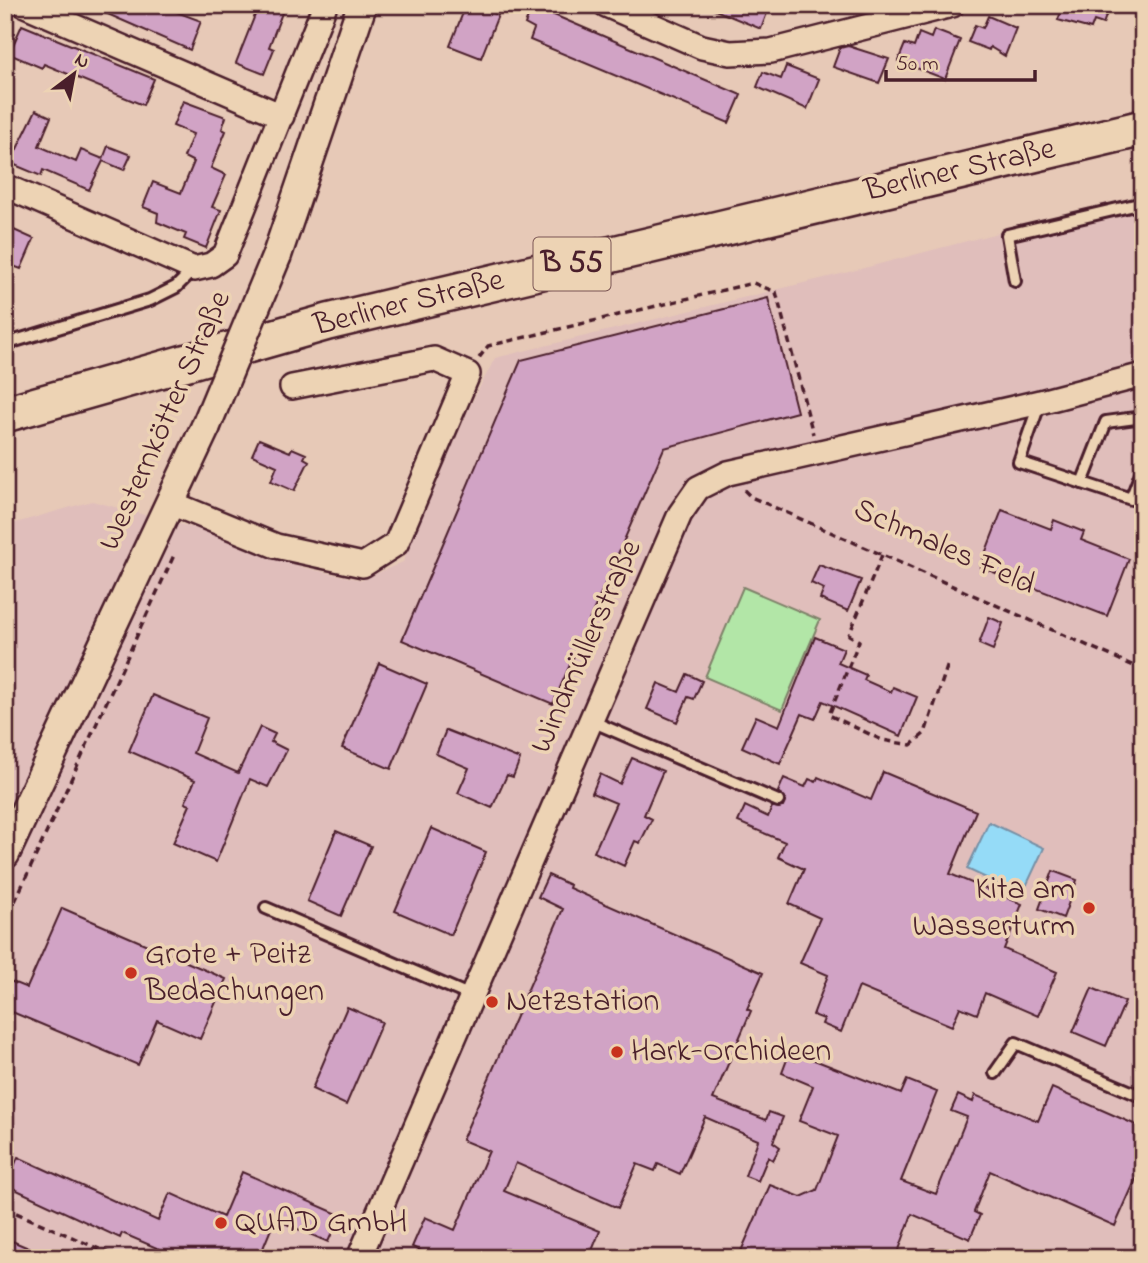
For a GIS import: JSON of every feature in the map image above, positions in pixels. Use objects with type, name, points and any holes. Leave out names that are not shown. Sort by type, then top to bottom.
[{"type":"main road","name":"Berliner Straße","points":[[5,414],[328,322],[1143,128]]},
{"type":"street","points":[[25,5],[282,116]]},
{"type":"street","name":"Westernkötter Straße","points":[[5,186],[194,269],[211,265],[225,255],[325,5]]},
{"type":"street","name":"Westernkötter Straße","points":[[5,854],[206,426],[276,255],[362,5]]},
{"type":"street","points":[[606,5],[702,47],[730,53],[771,51],[952,5]]},
{"type":"street","points":[[171,503],[276,546],[363,565],[396,544],[468,374],[434,359],[292,387]]},
{"type":"street","name":"Windmüllerstraße","points":[[359,1258],[589,720],[680,514],[698,488],[728,473],[1040,402],[1143,375]]},
{"type":"lane","points":[[1015,281],[1007,235],[1143,203]]},
{"type":"lane","points":[[5,344],[150,300],[176,287],[194,269]]},
{"type":"lane","points":[[1040,402],[1019,462],[1132,499],[1143,468]]},
{"type":"lane","points":[[1082,483],[1106,422],[1143,417]]},
{"type":"lane","points":[[589,720],[778,801]]},
{"type":"lane","points":[[265,908],[471,996]]},
{"type":"lane","points":[[995,1073],[1016,1043],[1143,1097]]},
{"type":"path","points":[[468,374],[488,346],[754,284],[776,292],[818,454]]},
{"type":"path","name":"Schmales Feld","points":[[728,473],[751,497],[1143,670]]},
{"type":"path","points":[[5,923],[176,551]]},
{"type":"path","points":[[882,555],[849,635],[859,641],[829,715],[882,740],[911,744],[925,733],[948,664]]},
{"type":"path","points":[[5,1208],[120,1258]]},
{"type":"shaded area","points":[[1143,195],[1143,1258],[5,1258],[5,526],[92,501],[213,533],[305,568],[362,580],[403,562],[470,406],[495,358],[845,273]]},
{"type":"green space","points":[[743,587],[820,620],[782,710],[705,677]]},
{"type":"water","points":[[989,822],[1044,848],[1022,895],[967,869]]},
{"type":"building","points":[[87,5],[158,5],[201,21],[190,50]]},
{"type":"building","points":[[259,5],[285,5],[269,47],[274,49],[264,74],[236,63]]},
{"type":"building","points":[[466,5],[485,5],[484,9],[498,15],[481,58],[450,46]]},
{"type":"building","points":[[703,5],[770,5],[761,29]]},
{"type":"building","points":[[1057,5],[1110,5],[1103,24],[1094,21],[1091,29],[1058,20],[1062,9]]},
{"type":"building","points":[[533,6],[741,95],[729,123],[530,40],[534,29],[525,24]]},
{"type":"building","points":[[988,16],[1016,28],[1005,56],[990,47],[989,50],[968,42],[975,25],[983,28]]},
{"type":"building","points":[[22,25],[154,79],[143,105],[44,64],[42,68],[9,54]]},
{"type":"building","points":[[934,30],[960,40],[945,79],[898,61],[905,44],[914,47],[919,33],[931,38]]},
{"type":"building","points":[[848,46],[889,59],[879,83],[833,67],[840,48]]},
{"type":"building","points":[[786,66],[819,79],[807,109],[757,87],[763,72],[781,79]]},
{"type":"building","points":[[183,101],[226,117],[222,129],[226,131],[211,168],[226,175],[212,207],[221,210],[206,248],[184,239],[186,234],[157,222],[158,213],[143,207],[153,182],[181,193],[194,162],[184,157],[193,134],[173,126]]},
{"type":"building","points":[[36,110],[51,117],[39,146],[76,162],[81,150],[103,159],[108,146],[131,155],[124,170],[103,161],[89,190],[43,170],[41,176],[10,163]]},
{"type":"building","points":[[5,226],[34,239],[21,269],[5,263]]},
{"type":"building","points":[[768,298],[797,412],[664,448],[553,704],[402,640],[521,360]]},
{"type":"building","points":[[259,439],[290,452],[292,448],[306,454],[304,458],[309,461],[294,491],[271,481],[277,466],[252,455]]},
{"type":"building","points":[[1002,510],[1051,529],[1054,520],[1084,532],[1081,540],[1129,559],[1107,616],[980,567]]},
{"type":"building","points":[[819,565],[861,580],[848,611],[820,599],[824,589],[811,583]]},
{"type":"building","points":[[989,617],[1003,623],[993,650],[979,644]]},
{"type":"building","points":[[815,637],[844,649],[838,663],[866,675],[864,680],[891,692],[893,687],[917,697],[901,736],[823,701],[815,719],[802,714],[780,764],[742,747],[756,716],[779,726]]},
{"type":"building","points":[[379,663],[427,684],[391,769],[342,748]]},
{"type":"building","points":[[687,674],[702,681],[694,699],[688,697],[677,722],[647,709],[658,683],[679,692]]},
{"type":"building","points":[[153,695],[207,718],[193,753],[238,773],[260,727],[275,734],[271,742],[287,750],[268,787],[250,779],[216,862],[173,843],[190,805],[185,803],[195,780],[129,751]]},
{"type":"building","points":[[446,730],[520,759],[513,777],[507,775],[492,808],[458,793],[469,768],[436,754]]},
{"type":"building","points":[[632,758],[663,771],[644,815],[652,819],[640,843],[635,841],[624,866],[594,852],[616,803],[592,793],[600,774],[620,784]]},
{"type":"building","points":[[883,772],[976,811],[950,874],[1022,904],[1004,949],[1057,972],[1038,1016],[985,993],[977,1014],[960,1007],[952,1026],[859,987],[841,1032],[822,1024],[824,1019],[813,1015],[828,975],[800,963],[820,918],[789,904],[804,869],[778,857],[785,842],[738,822],[745,806],[768,817],[772,807],[783,807],[786,799],[778,792],[784,778],[805,787],[809,779],[816,782],[818,777],[871,800]]},
{"type":"building","points":[[431,828],[486,852],[451,935],[395,911]]},
{"type":"building","points":[[336,831],[371,846],[341,916],[307,901]]},
{"type":"building","points":[[1053,871],[1077,880],[1063,918],[1039,909]]},
{"type":"building","name":"Hark-Orchideen","points":[[548,875],[570,885],[569,888],[763,973],[747,1009],[751,1011],[713,1099],[766,1120],[769,1112],[783,1117],[773,1142],[780,1147],[773,1160],[768,1157],[758,1181],[745,1176],[758,1140],[705,1117],[680,1174],[658,1164],[655,1171],[637,1164],[618,1208],[516,1163],[504,1191],[600,1231],[589,1258],[438,1258],[412,1247],[425,1217],[455,1230],[489,1151],[462,1140],[563,909],[538,897]]},
{"type":"building","name":"Grote + Peitz Bedachungen","points":[[62,908],[226,979],[200,1039],[157,1020],[138,1065],[5,1009],[5,979],[27,988]]},
{"type":"building","points":[[1092,988],[1125,1002],[1106,1046],[1073,1032]]},
{"type":"building","points":[[347,1007],[382,1022],[346,1105],[312,1089]]},
{"type":"building","points":[[799,1054],[901,1094],[907,1080],[937,1092],[901,1181],[936,1194],[967,1117],[951,1111],[958,1095],[973,1102],[975,1095],[1038,1121],[1052,1088],[1143,1128],[1143,1163],[1115,1226],[990,1171],[974,1212],[980,1215],[970,1239],[912,1214],[896,1258],[738,1258],[770,1185],[801,1197],[817,1190],[838,1136],[799,1121],[813,1086],[782,1073],[788,1057],[796,1061]]},
{"type":"building","points":[[18,1157],[158,1221],[170,1193],[223,1217],[242,1172],[340,1215],[328,1242],[275,1219],[259,1258],[180,1258],[122,1233],[120,1238],[6,1185]]},
{"type":"building","points":[[5,1238],[52,1258],[5,1258]]},
{"type":"place","name":"Kita am Wasserturm","points":[[1089,908]]},
{"type":"place","name":"Grote + Peitz Bedachungen","points":[[131,973]]},
{"type":"place","name":"Netzstation","points":[[492,1002]]},
{"type":"place","name":"Hark-Orchideen","points":[[617,1052]]},
{"type":"place","name":"QUAD GmbH","points":[[221,1223]]}]
